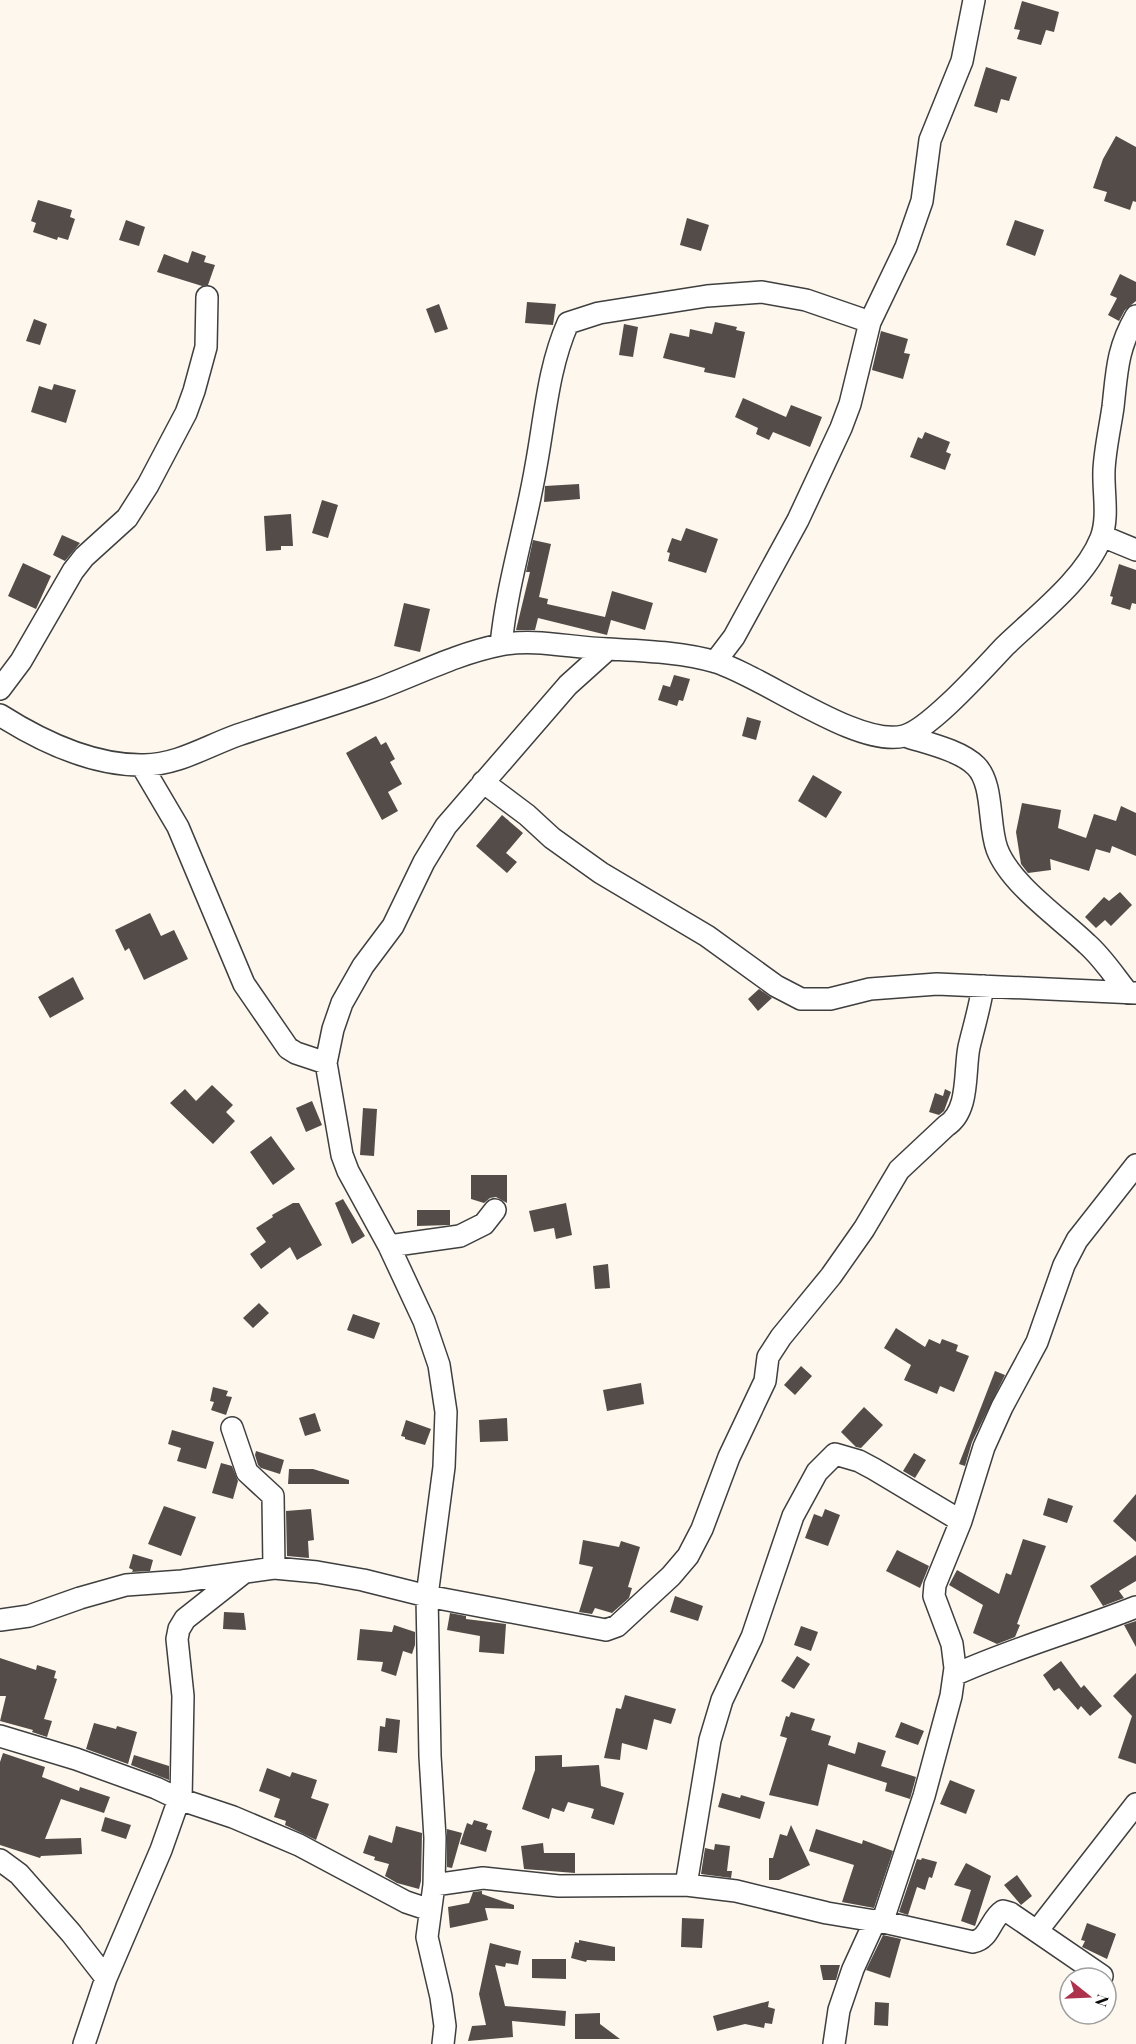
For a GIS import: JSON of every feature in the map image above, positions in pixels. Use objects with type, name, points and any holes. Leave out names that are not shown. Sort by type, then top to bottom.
[{"type":"street","points":[[715,662],[738,629],[798,520],[850,404],[870,322],[901,259],[922,201],[930,140],[962,61],[974,0]]},
{"type":"street","points":[[501,645],[508,591],[532,488],[552,374],[561,339],[568,323],[599,314],[707,296],[762,292],[806,300],[870,322]]},
{"type":"street","points":[[0,689],[21,661],[73,571],[84,557],[127,518],[148,485],[186,413],[200,374],[206,347],[207,297]]},
{"type":"street","points":[[0,715],[23,730],[84,755],[142,766],[158,764],[372,692],[468,653],[501,645],[529,642],[663,652],[715,662],[746,675],[829,718],[872,736],[889,738],[905,736],[928,722],[949,703],[1059,595],[1088,561],[1102,536],[1105,462],[1116,370],[1124,341],[1136,316]]},
{"type":"street","points":[[1102,536],[1136,550]]},
{"type":"street","points":[[443,2044],[445,2026],[441,1997],[427,1937],[434,1885],[435,1838],[430,1756],[427,1596],[444,1467],[446,1412],[439,1365],[424,1321],[389,1246],[348,1171],[342,1155],[326,1063],[333,1029],[342,1003],[363,966],[393,926],[424,862],[446,826],[568,685],[608,649]]},
{"type":"street","points":[[905,736],[949,750],[975,765],[984,776],[997,848],[1006,866],[1089,946],[1132,993]]},
{"type":"street","points":[[142,766],[178,827],[244,984],[288,1048],[326,1063]]},
{"type":"street","points":[[483,782],[527,815],[552,838],[601,873],[708,936],[776,986],[801,999],[830,999],[870,989],[937,984],[1132,993]]},
{"type":"street","points":[[0,1620],[29,1616],[80,1598],[126,1586],[242,1574],[274,1568],[363,1580],[427,1596],[606,1630],[617,1626],[671,1576],[688,1556],[702,1529],[729,1457],[765,1381],[768,1357],[781,1337],[831,1276],[864,1229],[899,1170],[955,1120],[967,1084],[969,1048],[983,986]]},
{"type":"street","points":[[834,2044],[843,2000],[853,1969],[877,1921],[884,1917],[886,1912],[924,1796],[951,1696],[955,1668],[952,1644],[934,1596],[935,1585],[961,1521],[994,1422],[1037,1342],[1070,1253],[1087,1226],[1136,1165]]},
{"type":"street","points":[[389,1246],[460,1236],[484,1224],[495,1210]]},
{"type":"street","points":[[232,1428],[247,1472],[273,1496],[274,1568]]},
{"type":"street","points":[[686,1885],[710,1740],[722,1700],[752,1637],[792,1516],[817,1472],[835,1454],[859,1461],[961,1521]]},
{"type":"street","points":[[87,2042],[106,1978],[161,1850],[180,1799],[183,1696],[178,1629],[185,1619],[242,1574]]},
{"type":"street","points":[[954,1675],[1020,1648],[1136,1607]]},
{"type":"street","points":[[2,1741],[76,1758],[232,1817],[298,1845],[406,1902],[430,1910]]},
{"type":"street","points":[[1036,1930],[1136,1804]]},
{"type":"street","points":[[0,1860],[19,1874],[71,1933],[106,1978]]},
{"type":"street","points":[[434,1885],[483,1878],[559,1886],[686,1885],[736,1891],[827,1913],[877,1921],[973,1942],[984,1937],[998,1914],[1003,1911],[1021,1919],[1088,1966]]},
{"type":"building","points":[[1022,1],[1059,12],[1054,32],[1046,30],[1041,45],[1017,39],[1020,30],[1014,29]]},
{"type":"building","points":[[986,67],[1017,77],[1009,101],[1001,99],[997,113],[974,106]]},
{"type":"building","points":[[1116,136],[1136,147],[1136,202],[1133,201],[1130,210],[1104,201],[1107,192],[1093,188],[1103,159]]},
{"type":"building","points":[[38,200],[72,210],[70,217],[75,219],[68,240],[58,237],[57,240],[33,232],[36,223],[31,221]]},
{"type":"building","points":[[687,218],[709,225],[701,251],[680,245]]},
{"type":"building","points":[[126,220],[145,227],[139,246],[119,240]]},
{"type":"building","points":[[1015,220],[1044,230],[1035,256],[1006,245]]},
{"type":"building","points":[[192,251],[206,256],[204,262],[215,265],[208,285],[202,286],[157,272],[164,254],[188,263]]},
{"type":"building","points":[[1120,274],[1136,282],[1136,301],[1125,310],[1119,321],[1108,315],[1117,298],[1110,295]]},
{"type":"building","points":[[527,302],[556,304],[553,325],[525,323]]},
{"type":"building","points":[[439,304],[448,329],[435,333],[426,309]]},
{"type":"building","points":[[34,319],[47,324],[40,345],[26,341]]},
{"type":"building","points":[[715,322],[737,327],[736,330],[745,332],[735,378],[704,372],[705,368],[663,358],[670,333],[689,337],[690,329],[712,334]]},
{"type":"building","points":[[624,324],[638,327],[633,357],[619,355]]},
{"type":"building","points":[[881,331],[908,339],[904,353],[910,354],[903,379],[872,370]]},
{"type":"building","points":[[54,384],[76,390],[66,423],[31,412],[39,386],[52,390]]},
{"type":"building","points":[[743,398],[786,417],[791,405],[822,417],[810,447],[773,432],[769,440],[756,434],[758,428],[735,417]]},
{"type":"building","points":[[925,432],[950,442],[946,452],[951,454],[945,470],[910,457],[918,437],[922,439]]},
{"type":"building","points":[[579,484],[580,499],[544,502],[545,486]]},
{"type":"building","points":[[322,500],[338,505],[328,538],[312,533]]},
{"type":"building","points":[[291,514],[293,546],[281,546],[281,550],[266,551],[264,516]]},
{"type":"building","points":[[686,528],[718,539],[706,573],[668,561],[670,553],[667,552],[672,538],[681,541]]},
{"type":"building","points":[[62,535],[80,543],[65,561],[53,555]]},
{"type":"building","points":[[533,540],[551,544],[539,597],[548,599],[547,604],[605,617],[612,591],[653,603],[645,630],[611,620],[607,635],[538,618],[535,630],[516,630],[530,572],[526,572]]},
{"type":"building","points":[[23,563],[51,576],[36,609],[8,596]]},
{"type":"building","points":[[1119,564],[1136,570],[1136,604],[1132,603],[1130,610],[1111,604],[1113,597],[1110,596]]},
{"type":"building","points":[[404,603],[430,609],[420,652],[394,646]]},
{"type":"building","points":[[674,675],[690,679],[683,701],[679,700],[677,706],[658,700],[663,685],[670,687]]},
{"type":"building","points":[[747,717],[761,721],[756,740],[742,736]]},
{"type":"building","points":[[376,736],[381,745],[386,742],[395,759],[390,762],[402,784],[388,792],[398,811],[382,820],[346,753]]},
{"type":"building","points":[[813,775],[842,792],[826,818],[798,801]]},
{"type":"building","points":[[1022,803],[1061,810],[1058,828],[1086,838],[1094,814],[1116,821],[1121,806],[1136,813],[1136,856],[1112,846],[1110,853],[1096,849],[1089,871],[1050,859],[1051,870],[1028,873],[1021,864],[1016,832]]},
{"type":"building","points":[[502,815],[523,833],[506,853],[517,862],[507,873],[476,846]]},
{"type":"building","points":[[1120,892],[1132,905],[1111,926],[1105,920],[1096,928],[1085,917],[1104,897],[1109,901]]},
{"type":"building","points":[[150,913],[161,936],[174,930],[188,959],[144,980],[129,948],[125,951],[115,930]]},
{"type":"building","points":[[73,977],[84,999],[50,1018],[38,997]]},
{"type":"building","points":[[759,989],[772,998],[758,1011],[748,999]]},
{"type":"building","points":[[212,1085],[233,1105],[226,1112],[235,1121],[213,1144],[170,1103],[185,1089],[196,1101]]},
{"type":"building","points":[[945,1089],[951,1092],[944,1111],[939,1115],[929,1112],[935,1093],[943,1096]]},
{"type":"building","points":[[312,1101],[322,1125],[306,1132],[296,1108]]},
{"type":"building","points":[[363,1108],[377,1109],[374,1156],[360,1155]]},
{"type":"building","points":[[271,1136],[295,1169],[273,1185],[250,1152]]},
{"type":"building","points":[[471,1175],[507,1175],[507,1203],[496,1197],[484,1203],[471,1199]]},
{"type":"building","points":[[343,1199],[365,1236],[352,1244],[335,1203]]},
{"type":"building","points":[[293,1203],[299,1203],[322,1245],[297,1260],[290,1247],[261,1269],[250,1254],[266,1242],[256,1228],[273,1217],[272,1215]]},
{"type":"building","points":[[566,1203],[572,1235],[556,1239],[554,1228],[534,1232],[529,1211]]},
{"type":"building","points":[[417,1210],[450,1210],[450,1225],[417,1226]]},
{"type":"building","points":[[608,1264],[610,1288],[595,1289],[593,1266]]},
{"type":"building","points":[[259,1303],[269,1313],[253,1328],[243,1318]]},
{"type":"building","points":[[353,1314],[380,1323],[374,1339],[347,1330]]},
{"type":"building","points":[[896,1328],[925,1347],[929,1339],[940,1344],[942,1339],[958,1345],[956,1351],[969,1356],[954,1392],[940,1386],[937,1394],[904,1380],[911,1365],[884,1348]]},
{"type":"building","points":[[801,1366],[812,1376],[795,1395],[784,1385]]},
{"type":"building","points":[[995,1371],[1005,1375],[972,1442],[965,1466],[959,1464]]},
{"type":"building","points":[[641,1383],[644,1404],[607,1411],[603,1390]]},
{"type":"building","points":[[213,1387],[228,1391],[226,1396],[232,1397],[226,1415],[211,1410],[214,1402],[210,1401]]},
{"type":"building","points":[[864,1407],[883,1425],[861,1448],[856,1447],[841,1432]]},
{"type":"building","points":[[315,1413],[321,1431],[305,1436],[299,1418]]},
{"type":"building","points":[[507,1418],[508,1441],[480,1442],[479,1420]]},
{"type":"building","points":[[406,1420],[431,1429],[425,1445],[401,1436]]},
{"type":"building","points":[[172,1430],[214,1442],[206,1469],[177,1461],[181,1448],[168,1444]]},
{"type":"building","points":[[256,1451],[284,1460],[280,1474],[261,1468],[255,1455]]},
{"type":"building","points":[[914,1453],[926,1460],[915,1478],[903,1471]]},
{"type":"building","points":[[221,1463],[232,1466],[238,1481],[233,1499],[212,1493]]},
{"type":"building","points":[[289,1469],[313,1469],[349,1480],[349,1484],[288,1484]]},
{"type":"building","points":[[1136,1494],[1136,1542],[1113,1521]]},
{"type":"building","points":[[1048,1498],[1073,1506],[1067,1523],[1043,1515]]},
{"type":"building","points":[[164,1506],[196,1517],[181,1556],[148,1544]]},
{"type":"building","points":[[311,1509],[314,1540],[308,1541],[309,1558],[287,1556],[286,1511]]},
{"type":"building","points":[[825,1509],[840,1515],[828,1546],[805,1538],[814,1514],[822,1517]]},
{"type":"building","points":[[1023,1539],[1046,1546],[1017,1624],[1020,1625],[1015,1637],[997,1644],[973,1633],[983,1605],[949,1585],[957,1570],[999,1594],[1006,1573],[1011,1575]]},
{"type":"building","points":[[583,1540],[619,1547],[621,1541],[640,1547],[628,1587],[632,1588],[629,1598],[612,1613],[595,1608],[592,1614],[579,1612],[593,1567],[579,1564]]},
{"type":"building","points":[[897,1550],[929,1566],[920,1588],[886,1571]]},
{"type":"building","points":[[133,1554],[153,1560],[150,1571],[132,1572],[133,1570],[129,1568]]},
{"type":"building","points":[[1136,1555],[1136,1581],[1119,1591],[1124,1598],[1103,1606],[1090,1586]]},
{"type":"building","points":[[675,1596],[703,1606],[698,1621],[670,1612]]},
{"type":"building","points":[[224,1612],[244,1613],[246,1630],[223,1629]]},
{"type":"building","points":[[450,1613],[466,1616],[466,1619],[506,1624],[504,1654],[479,1652],[480,1636],[447,1630]]},
{"type":"building","points":[[1136,1621],[1136,1647],[1124,1625]]},
{"type":"building","points":[[394,1625],[415,1632],[412,1654],[403,1651],[396,1676],[381,1671],[383,1662],[357,1660],[360,1629],[392,1632]]},
{"type":"building","points":[[801,1626],[818,1632],[811,1651],[794,1645]]},
{"type":"building","points":[[797,1656],[810,1664],[794,1689],[781,1681]]},
{"type":"building","points":[[0,1658],[36,1670],[37,1665],[56,1671],[54,1678],[57,1679],[44,1719],[52,1721],[47,1737],[32,1732],[33,1730],[0,1721],[6,1696],[0,1696]]},
{"type":"building","points":[[1061,1661],[1081,1688],[1084,1685],[1102,1706],[1090,1716],[1081,1706],[1078,1710],[1059,1688],[1054,1691],[1043,1675]]},
{"type":"building","points":[[1136,1673],[1136,1764],[1118,1758],[1132,1716],[1113,1696]]},
{"type":"building","points":[[625,1695],[676,1709],[671,1724],[654,1719],[647,1750],[622,1743],[620,1760],[604,1758],[616,1708],[621,1709]]},
{"type":"building","points":[[791,1712],[815,1719],[811,1730],[831,1736],[828,1745],[855,1754],[858,1742],[886,1751],[881,1766],[916,1777],[910,1799],[885,1791],[887,1783],[828,1764],[818,1806],[769,1795],[787,1738],[780,1736],[786,1716],[789,1717]]},
{"type":"building","points":[[386,1718],[400,1720],[397,1753],[378,1751],[380,1726],[385,1727]]},
{"type":"building","points":[[901,1722],[924,1731],[918,1745],[895,1737]]},
{"type":"building","points":[[94,1723],[137,1732],[128,1764],[86,1749]]},
{"type":"building","points":[[3,1753],[45,1767],[42,1777],[79,1791],[80,1787],[110,1797],[104,1813],[61,1799],[45,1839],[81,1838],[82,1854],[41,1856],[40,1858],[0,1845],[0,1762]]},
{"type":"building","points":[[134,1755],[169,1766],[169,1780],[131,1765]]},
{"type":"building","points":[[562,1755],[562,1767],[599,1765],[601,1786],[624,1793],[614,1825],[591,1818],[594,1809],[568,1802],[564,1812],[552,1808],[549,1819],[522,1809],[535,1770],[535,1756]]},
{"type":"building","points":[[267,1768],[290,1777],[292,1772],[317,1780],[311,1798],[329,1804],[316,1840],[285,1825],[286,1821],[274,1817],[280,1799],[259,1791]]},
{"type":"building","points":[[950,1780],[975,1790],[966,1814],[940,1804]]},
{"type":"building","points":[[722,1793],[740,1798],[741,1795],[765,1802],[760,1819],[718,1807]]},
{"type":"building","points":[[105,1817],[131,1825],[126,1839],[101,1831]]},
{"type":"building","points":[[474,1820],[488,1824],[486,1829],[492,1831],[486,1852],[460,1844],[467,1823],[472,1825]]},
{"type":"building","points":[[791,1825],[810,1865],[779,1880],[769,1880],[769,1858],[773,1858],[780,1834],[787,1836]]},
{"type":"building","points":[[396,1826],[422,1833],[419,1889],[397,1883],[385,1876],[389,1864],[374,1860],[375,1857],[363,1853],[369,1835],[392,1843]]},
{"type":"building","points":[[447,1829],[462,1833],[452,1868],[447,1867]]},
{"type":"building","points":[[816,1829],[862,1844],[863,1840],[893,1851],[874,1908],[842,1902],[854,1865],[809,1851]]},
{"type":"building","points":[[543,1843],[544,1853],[575,1853],[575,1873],[524,1869],[521,1846]]},
{"type":"building","points":[[715,1844],[730,1846],[727,1871],[732,1871],[731,1878],[701,1874],[705,1848],[714,1850]]},
{"type":"building","points":[[917,1859],[937,1862],[932,1878],[929,1877],[925,1890],[917,1887],[908,1915],[899,1912]]},
{"type":"building","points":[[966,1863],[991,1876],[975,1926],[961,1921],[971,1890],[954,1885]]},
{"type":"building","points":[[1017,1875],[1032,1896],[1021,1905],[1004,1885]]},
{"type":"building","points":[[482,1891],[482,1894],[514,1905],[514,1909],[485,1908],[488,1920],[450,1928],[448,1907],[469,1903],[473,1892]]},
{"type":"building","points":[[682,1918],[704,1919],[702,1948],[681,1947]]},
{"type":"building","points":[[1087,1923],[1116,1934],[1107,1959],[1082,1947],[1085,1941],[1081,1940]]},
{"type":"building","points":[[883,1935],[901,1939],[890,1978],[866,1970]]},
{"type":"building","points":[[579,1940],[615,1947],[615,1961],[587,1960],[586,1962],[571,1958],[575,1942],[579,1943]]},
{"type":"building","points":[[490,1943],[521,1951],[518,1965],[506,1963],[505,1967],[495,1965],[505,2006],[566,2011],[565,2026],[512,2021],[513,2037],[468,2041],[472,2026],[486,2025],[479,1994]]},
{"type":"building","points":[[532,1959],[566,1959],[566,1979],[532,1978]]},
{"type":"building","points":[[820,1965],[840,1965],[836,1980],[823,1980]]},
{"type":"building","points":[[769,2001],[768,2007],[775,2009],[772,2024],[765,2023],[764,2028],[745,2024],[717,2031],[713,2016]]},
{"type":"building","points":[[875,2002],[889,2003],[888,2026],[874,2025]]},
{"type":"building","points":[[600,2013],[600,2024],[620,2039],[575,2039],[575,2014]]}]
